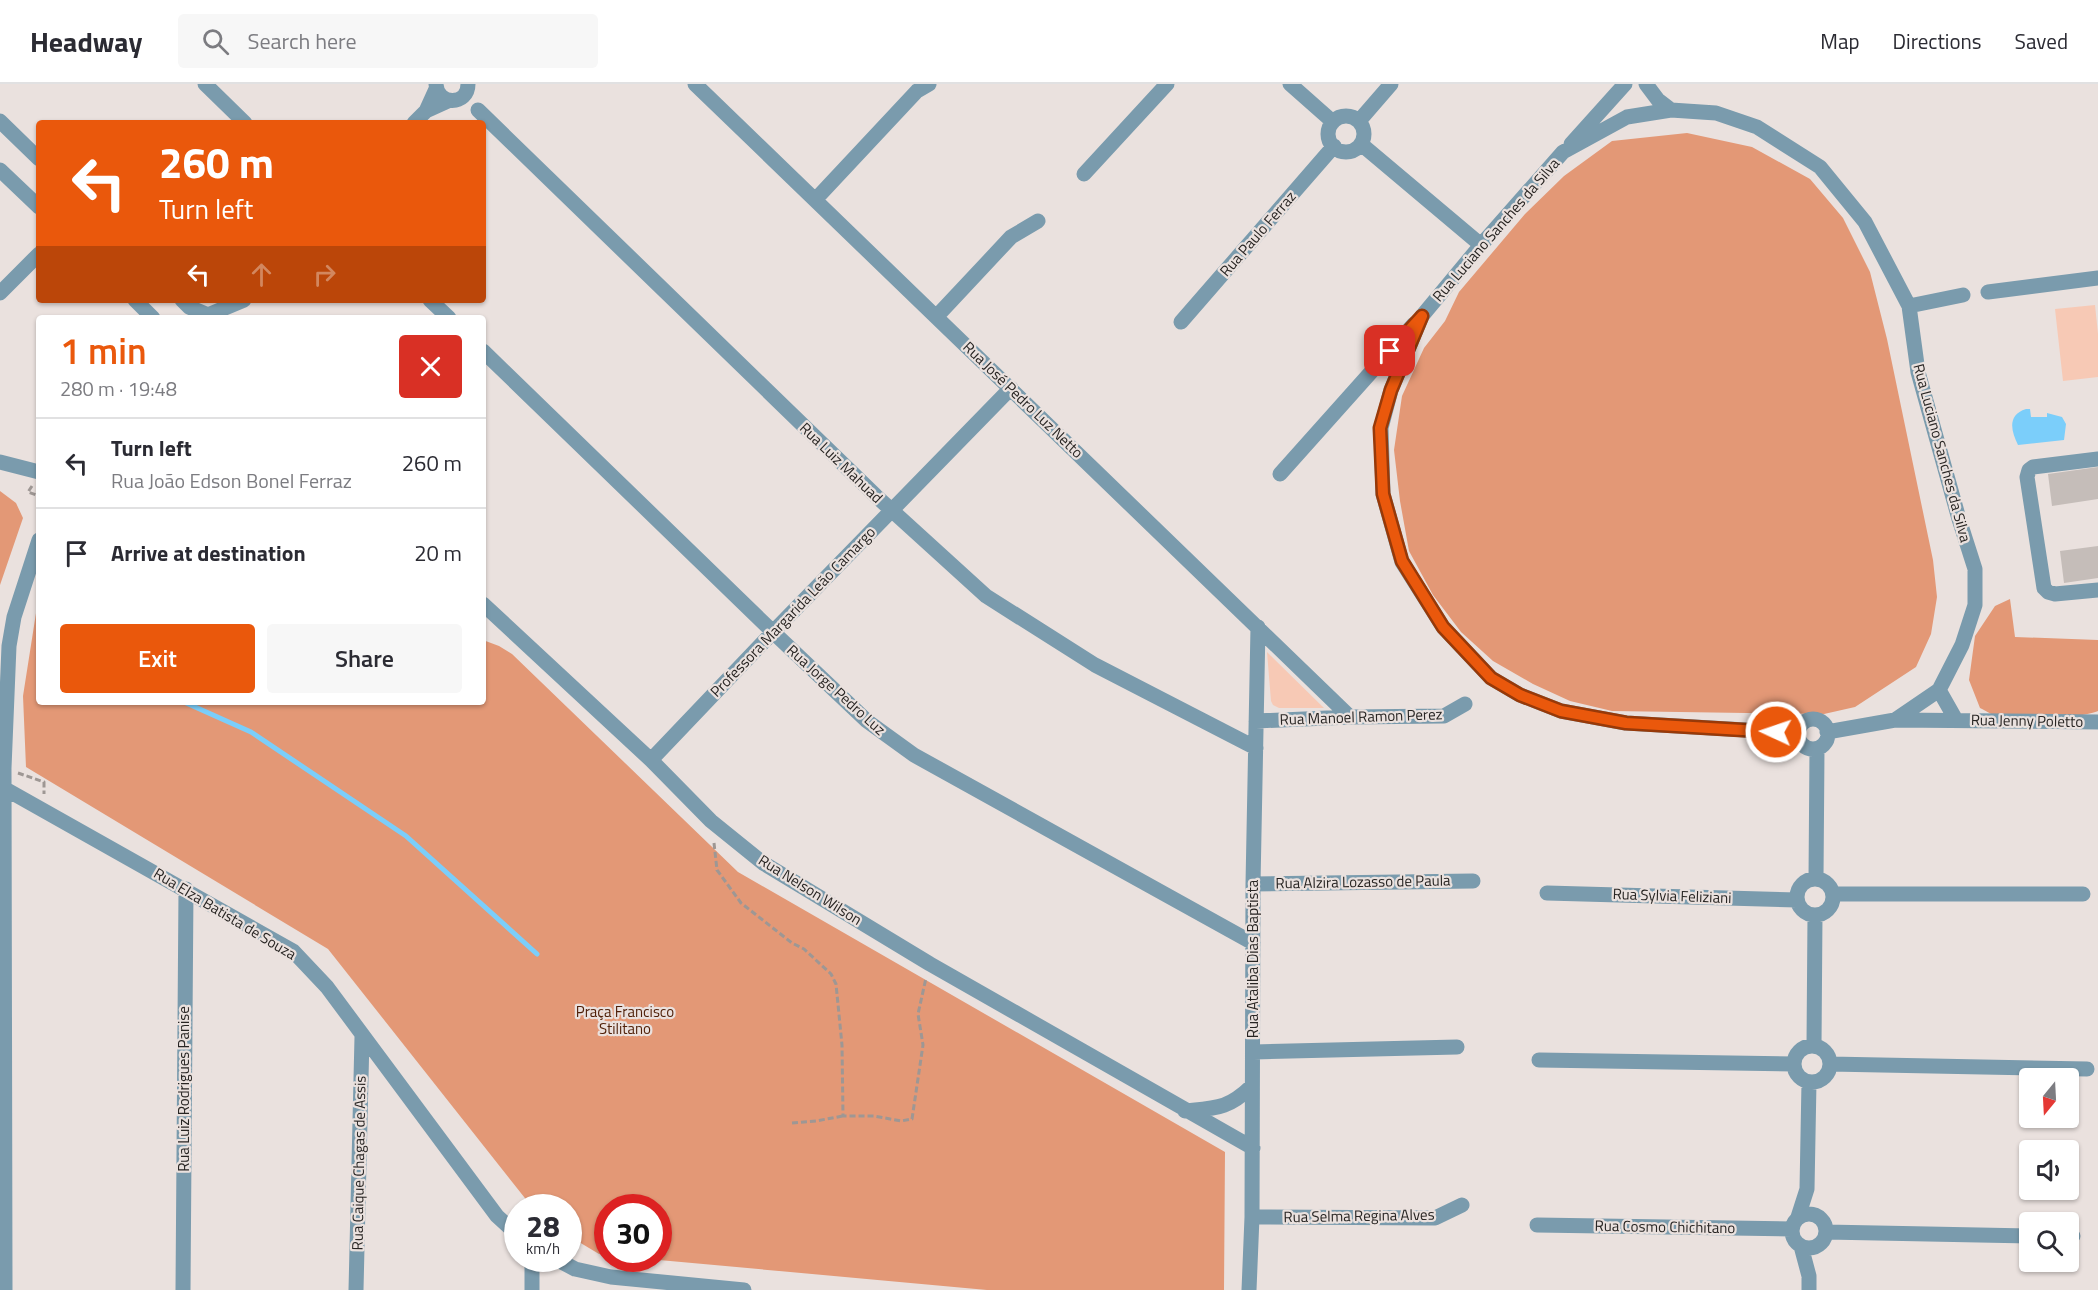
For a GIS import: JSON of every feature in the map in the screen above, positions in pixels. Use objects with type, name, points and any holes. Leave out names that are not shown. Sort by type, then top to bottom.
[{"type":"street","points":[[205,84],[242,120]]},
{"type":"street","points":[[815,200],[917,92],[929,84]]},
{"type":"street","points":[[1084,174],[1167,84]]},
{"type":"street","points":[[1290,84],[1333,122]]},
{"type":"street","points":[[1359,122],[1391,84]]},
{"type":"street","points":[[1563,153],[1625,84]]},
{"type":"street","points":[[1646,84],[1658,100],[1671,110]]},
{"type":"street","name":"Rua José Pedro Luz Netto","points":[[697,85],[1350,717]]},
{"type":"street","points":[[436,86],[440,96],[452,101]]},
{"type":"street","points":[[417,120],[426,111],[436,86]]},
{"type":"street","points":[[426,111],[464,97],[468,87]]},
{"type":"street","name":"Rua Luiz Mahuad","points":[[468,87],[478,110],[891,511],[986,596],[1095,665],[1256,747]]},
{"type":"street","name":"Rua Luiz Mahuad","points":[[452,101],[478,110]]},
{"type":"street","name":"Rua Luciano Sanches da Silva","points":[[1798,733],[1626,723],[1561,711],[1520,695],[1491,678],[1443,627],[1402,561],[1383,494],[1380,428],[1391,390],[1422,316],[1481,245],[1563,153],[1627,117],[1671,110],[1716,113],[1757,128],[1820,167],[1865,222],[1909,306],[1918,372],[1959,519],[1976,568],[1975,605],[1962,645],[1939,690],[1895,720],[1827,732]]},
{"type":"street","points":[[1343,116],[1349,116],[1359,122],[1364,135],[1361,144],[1351,151],[1334,146],[1329,137],[1330,126],[1333,122],[1343,116]]},
{"type":"street","points":[[0,121],[36,156]]},
{"type":"street","points":[[1361,144],[1481,245]]},
{"type":"street","name":"Rua Paulo Ferraz","points":[[1181,322],[1334,146]]},
{"type":"street","points":[[0,170],[36,204]]},
{"type":"street","points":[[937,316],[1011,237],[1038,221]]},
{"type":"street","points":[[0,293],[36,257]]},
{"type":"street","points":[[1988,292],[2098,278]]},
{"type":"street","points":[[1909,306],[1963,295]]},
{"type":"street","points":[[138,303],[150,315]]},
{"type":"street","points":[[185,303],[204,315]]},
{"type":"street","points":[[212,315],[238,303]]},
{"type":"street","points":[[433,303],[446,315]]},
{"type":"street","points":[[1281,474],[1422,316]]},
{"type":"street","name":"Rua Jorge Pedro Luz","points":[[486,354],[867,721],[914,755],[1253,943]]},
{"type":"street","name":"Professora Margarida Leão Camargo","points":[[651,760],[1011,388]]},
{"type":"street","points":[[2098,459],[2033,467],[2027,477],[2044,588],[2055,594],[2098,590]]},
{"type":"street","points":[[0,462],[36,471]]},
{"type":"street","points":[[5,1290],[2,786],[9,646],[14,618],[36,549]]},
{"type":"street","name":"Rua Nelson Wilson","points":[[486,607],[651,760],[711,820],[763,863],[930,964],[1253,1148]]},
{"type":"street","points":[[486,624],[507,627]]},
{"type":"street","name":"Rua Ataliba Dias Baptista","points":[[1249,1290],[1253,1148],[1253,884],[1258,627]]},
{"type":"street","name":"Rua Jenny Poletto","points":[[1939,690],[1956,720]]},
{"type":"street","name":"Rua Manoel Ramon Perez","points":[[1256,722],[1350,717],[1444,716],[1465,704]]},
{"type":"street","points":[[1814,719],[1824,725],[1827,732],[1826,742],[1817,749],[1805,748],[1798,739],[1803,723],[1814,719]]},
{"type":"street","name":"Rua Jenny Poletto","points":[[1895,720],[2098,722]]},
{"type":"street","points":[[1816,879],[1817,749]]},
{"type":"street","name":"Rua Elza Batista de Souza","points":[[2,786],[293,951],[327,987],[362,1037],[504,1222]]},
{"type":"street","points":[[1816,879],[1826,882],[1833,894],[1830,908],[1824,913],[1815,915],[1804,912],[1797,900],[1800,886],[1805,881],[1816,879]]},
{"type":"street","name":"Rua Alzira Lozasso de Paula","points":[[1253,884],[1473,881]]},
{"type":"street","name":"Rua Luiz Rodrigues Panise","points":[[183,1290],[186,889]]},
{"type":"street","name":"Rua Sylvia Feliziani","points":[[1547,893],[1797,900]]},
{"type":"street","points":[[1833,894],[2083,894]]},
{"type":"street","points":[[1814,1046],[1815,915]]},
{"type":"street","name":"Rua Caique Chagas de Assis","points":[[356,1290],[362,1037]]},
{"type":"street","points":[[1814,1046],[1826,1052],[1830,1064],[1823,1079],[1809,1082],[1797,1076],[1793,1064],[1794,1058],[1801,1049],[1814,1046]]},
{"type":"street","points":[[1254,1052],[1457,1047]]},
{"type":"street","points":[[1539,1060],[1793,1064]]},
{"type":"street","points":[[1830,1064],[2087,1069]]},
{"type":"street","points":[[1809,1082],[1807,1189],[1793,1235],[1801,1246],[1809,1283]]},
{"type":"street","points":[[1185,1111],[1217,1108],[1236,1101],[1252,1086]]},
{"type":"street","points":[[1807,1189],[1817,1216]]},
{"type":"street","name":"Rua Selma Regina Alves","points":[[1252,1216],[1436,1218],[1462,1205]]},
{"type":"street","points":[[1795,1223],[1804,1214],[1817,1216],[1822,1220],[1823,1238],[1809,1283]]},
{"type":"street","name":"Rua Cosmo Chichitano","points":[[1537,1225],[1795,1223]]},
{"type":"street","points":[[1801,1246],[1808,1247],[1823,1238],[2019,1236]]},
{"type":"street","points":[[582,1271],[611,1277],[698,1288],[744,1290]]},
{"type":"street","points":[[531,1290],[532,1272]]},
{"type":"path","points":[[711,820],[717,870],[741,903],[792,943],[804,949],[831,974],[836,984],[842,1045],[843,1116]]},
{"type":"path","points":[[792,1123],[843,1116],[874,1116],[901,1121],[912,1119],[923,1045],[918,1014],[930,964]]},
{"type":"shaded area","points":[[2095,305],[2098,377],[2063,381],[2055,309]]},
{"type":"shaded area","points":[[1267,652],[1324,708],[1279,708],[1273,705]]},
{"type":"green space","points":[[1687,133],[1752,147],[1810,179],[1843,218],[1870,272],[1887,339],[1933,560],[1937,597],[1931,634],[1916,667],[1855,707],[1824,714],[1612,711],[1570,701],[1533,684],[1493,661],[1461,632],[1433,595],[1409,551],[1394,450],[1402,396],[1424,348],[1445,321],[1459,292],[1525,214],[1564,176],[1612,141]]},
{"type":"green space","points":[[0,491],[16,503],[23,518],[0,585]]},
{"type":"green space","points":[[2010,599],[2015,637],[2098,640],[2098,711],[2067,718],[2013,721],[1999,718],[1980,708],[1969,680],[1975,636],[1995,606]]},
{"type":"green space","name":"Praça Francisco Stilitano","points":[[36,613],[36,705],[486,705],[486,641],[499,646],[512,654],[738,872],[1225,1152],[1224,1290],[987,1290],[672,1261],[672,1194],[594,1194],[594,1251],[582,1244],[582,1194],[522,1194],[328,949],[26,767],[23,696]]},
{"type":"water","points":[[2026,409],[2030,409],[2031,417],[2047,417],[2047,413],[2062,417],[2066,424],[2064,440],[2018,445],[2012,429],[2013,419]]},
{"type":"building","points":[[2098,467],[2098,499],[2052,506],[2048,474]]},
{"type":"building","points":[[2098,546],[2098,578],[2064,583],[2060,551]]},
{"type":"waterway","points":[[191,705],[251,732],[406,836],[537,954]]},
{"type":"route","points":[[1390,351],[1422,316],[1391,390],[1380,428],[1383,494],[1402,561],[1443,627],[1491,678],[1520,695],[1561,711],[1626,723],[1776,732]]}]
